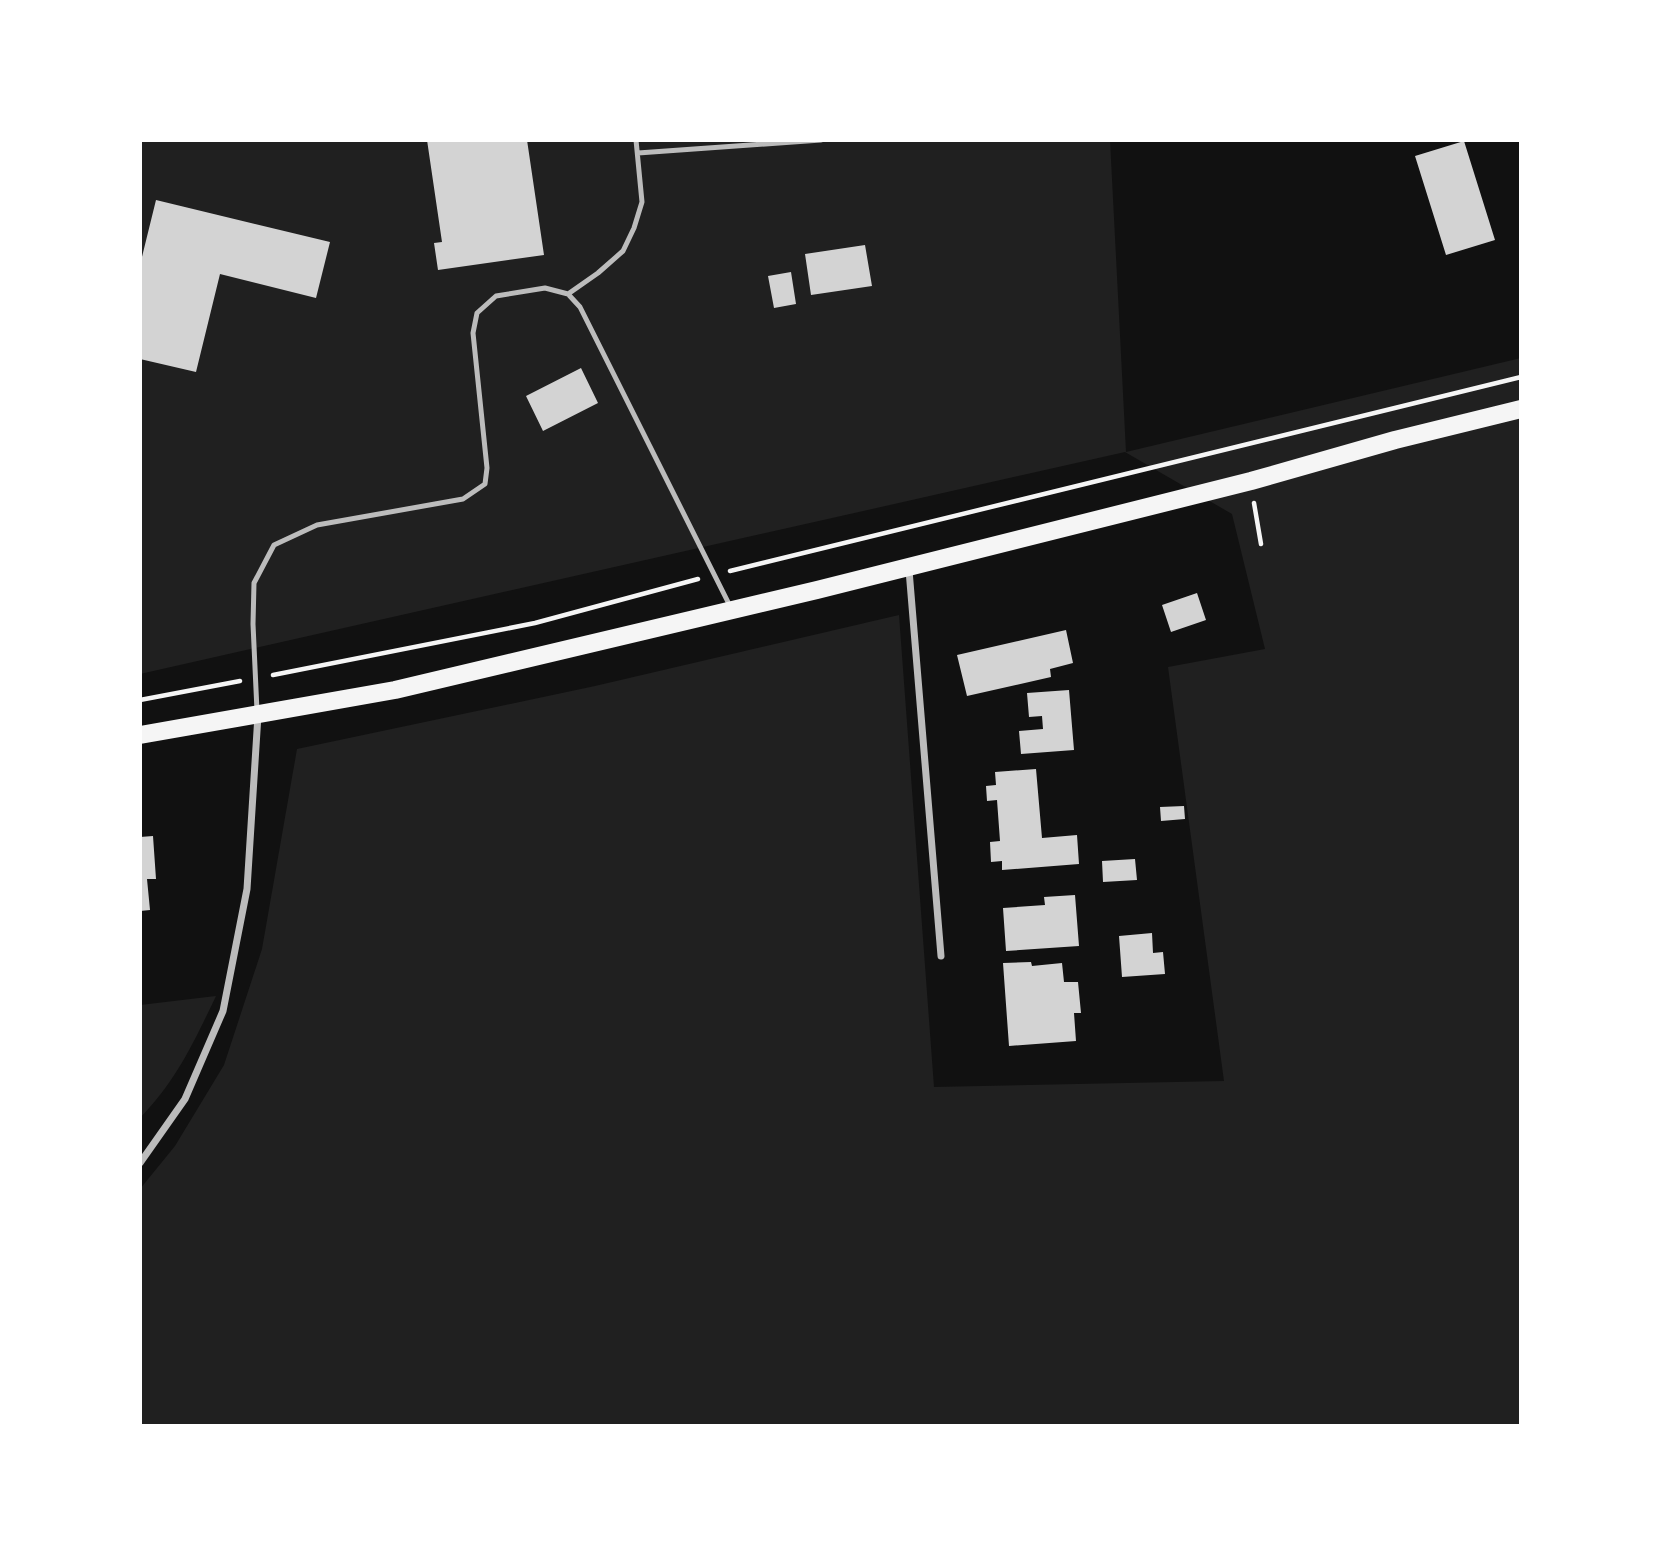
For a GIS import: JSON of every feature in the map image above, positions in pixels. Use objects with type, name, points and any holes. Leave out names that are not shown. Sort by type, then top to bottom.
[{"type":"main road","points":[[140,735],[395,690],[732,610],[1251,481],[1395,440],[1521,409]]},
{"type":"street","points":[[908,566],[941,956]]},
{"type":"street","points":[[140,1163],[185,1099],[223,1012],[247,889],[258,714]]},
{"type":"lane","points":[[568,294],[623,251],[634,228],[642,202],[636,140]]},
{"type":"lane","points":[[638,153],[821,140]]},
{"type":"lane","points":[[258,714],[253,624],[254,583],[274,545],[317,525],[463,499],[485,484],[487,468],[473,333],[477,313],[496,296],[545,288],[568,294],[580,307],[732,610]]},
{"type":"path","points":[[140,700],[535,623],[714,575],[1521,377]]},
{"type":"path","points":[[1251,481],[1261,544]]},
{"type":"shaded area","points":[[140,140],[1110,140],[1126,452],[1521,358],[1521,1426],[140,1426],[140,1189],[175,1146],[224,1065],[262,949],[297,749],[595,686],[899,615],[934,1087],[1224,1081],[1168,667],[1265,649],[1232,514],[1125,452],[140,674]]},
{"type":"shaded area","points":[[216,996],[174,1075],[140,1118],[140,1005]]},
{"type":"building","points":[[427,140],[527,140],[544,255],[438,270],[434,243],[442,242]]},
{"type":"building","points":[[1464,141],[1495,240],[1446,255],[1415,156]]},
{"type":"building","points":[[156,200],[330,242],[316,298],[220,274],[196,372],[140,359],[140,265]]},
{"type":"building","points":[[865,245],[872,286],[811,295],[805,254]]},
{"type":"building","points":[[791,272],[796,304],[774,308],[768,276]]},
{"type":"building","points":[[581,368],[598,403],[543,431],[526,396]]},
{"type":"building","points":[[1197,593],[1206,620],[1171,632],[1162,605]]},
{"type":"building","points":[[1066,630],[1073,663],[1050,669],[1051,677],[967,696],[957,655]]},
{"type":"building","points":[[1069,690],[1074,750],[1021,754],[1019,731],[1043,729],[1042,716],[1029,717],[1027,693]]},
{"type":"building","points":[[1036,769],[1042,838],[1077,835],[1079,864],[1002,870],[1002,861],[991,862],[990,842],[1000,841],[997,800],[987,801],[986,786],[996,785],[995,772]]},
{"type":"building","points":[[1184,806],[1185,819],[1161,821],[1160,807]]},
{"type":"building","points":[[153,836],[156,879],[147,879],[150,910],[140,911],[140,837]]},
{"type":"building","points":[[1135,859],[1137,880],[1103,882],[1102,861]]},
{"type":"building","points":[[1075,895],[1079,946],[1006,951],[1003,908],[1045,905],[1044,897]]},
{"type":"building","points":[[1152,933],[1153,953],[1163,952],[1165,974],[1122,977],[1119,936]]},
{"type":"building","points":[[1031,962],[1032,966],[1062,963],[1064,982],[1078,982],[1081,1013],[1074,1013],[1076,1041],[1009,1046],[1003,963]]}]
